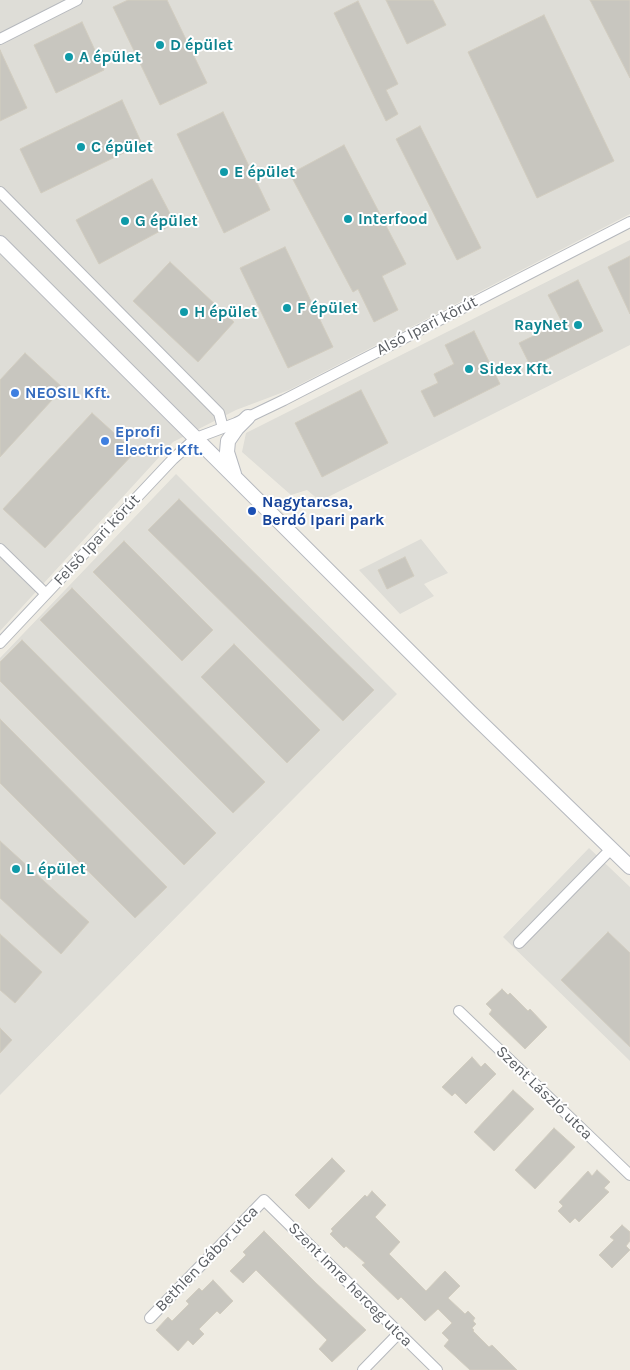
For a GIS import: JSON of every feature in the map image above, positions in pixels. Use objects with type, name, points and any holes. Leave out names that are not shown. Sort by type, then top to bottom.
[{"type":"main road","points":[[0,243],[555,796],[630,867]]},
{"type":"main road","points":[[234,478],[227,445],[231,434],[248,418]]},
{"type":"street","points":[[0,40],[76,0]]},
{"type":"street","points":[[0,192],[218,413],[223,428]]},
{"type":"street","name":"Alsó Ipari körút","points":[[196,438],[248,418],[630,222]]},
{"type":"street","name":"Felső Ipari körút","points":[[0,643],[173,459],[196,438]]},
{"type":"street","points":[[0,549],[46,594]]},
{"type":"street","points":[[519,943],[611,849]]},
{"type":"street","name":"Szent László utca","points":[[458,1011],[630,1175]]},
{"type":"street","name":"Bethlen Gábor utca","points":[[150,1318],[264,1200]]},
{"type":"street","name":"Szent Imre herceg utca","points":[[264,1200],[437,1370]]},
{"type":"street","points":[[363,1370],[399,1334]]},
{"type":"shaded area","points":[[0,0],[630,0],[630,214],[289,390],[236,410],[173,442],[0,631]]},
{"type":"shaded area","points":[[630,240],[630,345],[320,501],[307,490],[291,495],[242,452],[246,433]]},
{"type":"shaded area","points":[[176,474],[397,694],[0,1095],[0,658]]},
{"type":"shaded area","points":[[421,539],[448,573],[424,584],[434,596],[400,614],[359,570]]},
{"type":"shaded area","points":[[589,848],[630,887],[630,1061],[503,937]]},
{"type":"building","name":"D épület","points":[[128,0],[167,0],[207,83],[160,105],[113,7]]},
{"type":"building","points":[[386,0],[433,0],[446,25],[407,44]]},
{"type":"building","points":[[590,0],[630,0],[630,78]]},
{"type":"building","points":[[358,1],[398,84],[386,90],[398,114],[386,121],[334,13]]},
{"type":"building","points":[[544,15],[614,161],[537,198],[468,52]]},
{"type":"building","name":"A épület","points":[[82,22],[104,70],[56,93],[34,45]]},
{"type":"building","points":[[0,50],[27,108],[0,121]]},
{"type":"building","name":"C épület","points":[[122,100],[142,144],[41,193],[20,149]]},
{"type":"building","name":"E épület","points":[[223,112],[270,210],[224,233],[177,134]]},
{"type":"building","points":[[420,126],[481,248],[457,260],[396,139]]},
{"type":"building","name":"Interfood","points":[[344,145],[406,264],[382,276],[398,310],[374,322],[358,289],[353,292],[290,174]]},
{"type":"building","name":"G épület","points":[[152,179],[175,223],[99,264],[76,220]]},
{"type":"building","name":"F épület","points":[[285,247],[333,347],[288,368],[240,268]]},
{"type":"building","points":[[630,256],[630,314],[608,267]]},
{"type":"building","name":"H épület","points":[[170,262],[234,322],[198,362],[133,301]]},
{"type":"building","name":"RayNet","points":[[578,280],[603,331],[531,367],[519,343],[562,322],[548,295]]},
{"type":"building","name":"Sidex Kft.","points":[[474,331],[500,384],[434,417],[421,391],[438,383],[434,374],[454,364],[445,345]]},
{"type":"building","points":[[25,353],[63,388],[0,457],[0,380]]},
{"type":"building","points":[[361,390],[388,443],[322,477],[295,423]]},
{"type":"building","points":[[92,413],[135,452],[45,548],[3,509]]},
{"type":"building","points":[[179,499],[374,690],[343,721],[148,530]]},
{"type":"building","points":[[124,541],[213,630],[182,661],[93,572]]},
{"type":"building","points":[[405,557],[414,576],[387,589],[378,570]]},
{"type":"building","points":[[72,588],[265,782],[233,813],[40,620]]},
{"type":"building","points":[[22,640],[216,833],[184,865],[0,681],[0,662]]},
{"type":"building","points":[[234,644],[320,730],[287,763],[201,677]]},
{"type":"building","points":[[0,719],[167,887],[135,918],[0,783]]},
{"type":"building","name":"L épület","points":[[0,841],[89,922],[61,954],[0,898]]},
{"type":"building","points":[[608,932],[630,953],[630,1047],[561,980]]},
{"type":"building","points":[[0,934],[42,972],[15,1003],[0,990]]},
{"type":"building","points":[[502,989],[508,995],[510,993],[528,1011],[530,1009],[547,1027],[525,1049],[489,1014],[492,1010],[486,1004]]},
{"type":"building","points":[[0,1028],[12,1040],[0,1053]]},
{"type":"building","points":[[472,1057],[481,1067],[485,1063],[496,1074],[466,1104],[455,1093],[452,1096],[442,1087]]},
{"type":"building","points":[[513,1090],[534,1109],[494,1151],[474,1132]]},
{"type":"building","points":[[554,1128],[575,1147],[535,1189],[515,1170]]},
{"type":"building","points":[[332,1158],[345,1171],[309,1209],[295,1195]]},
{"type":"building","points":[[597,1170],[610,1182],[604,1188],[609,1192],[579,1222],[575,1218],[570,1223],[558,1211],[563,1206],[559,1202],[588,1171],[592,1176]]},
{"type":"building","points":[[372,1191],[386,1205],[375,1217],[400,1242],[389,1254],[426,1291],[445,1271],[460,1286],[448,1298],[465,1314],[468,1311],[475,1318],[473,1321],[476,1324],[472,1328],[473,1331],[489,1347],[492,1345],[517,1370],[470,1370],[444,1346],[449,1340],[442,1333],[452,1323],[438,1309],[425,1321],[401,1297],[398,1300],[362,1265],[365,1263],[346,1246],[344,1248],[330,1234],[333,1231],[331,1229],[365,1195],[367,1197]]},
{"type":"building","points":[[622,1225],[630,1232],[630,1241],[626,1246],[630,1250],[612,1268],[599,1255],[614,1240],[610,1237]]},
{"type":"building","points":[[264,1231],[366,1330],[332,1362],[319,1349],[327,1340],[256,1270],[243,1283],[230,1271],[246,1255],[243,1252]]},
{"type":"building","points":[[213,1280],[233,1301],[220,1314],[217,1311],[199,1329],[204,1334],[193,1345],[188,1340],[178,1351],[156,1330],[168,1317],[172,1321],[189,1304],[186,1301],[199,1288],[202,1291]]},
{"type":"place","name":"D épület","points":[[160,45]]},
{"type":"place","name":"A épület","points":[[69,57]]},
{"type":"place","name":"C épület","points":[[81,147]]},
{"type":"place","name":"E épület","points":[[224,172]]},
{"type":"place","name":"Interfood","points":[[348,219]]},
{"type":"place","name":"G épület","points":[[125,221]]},
{"type":"place","name":"F épület","points":[[287,308]]},
{"type":"place","name":"H épület","points":[[184,312]]},
{"type":"place","name":"RayNet","points":[[578,325]]},
{"type":"place","name":"Sidex Kft.","points":[[469,369]]},
{"type":"place","name":"NEOSIL Kft.","points":[[15,393]]},
{"type":"place","name":"Eprofi Electric Kft.","points":[[105,441]]},
{"type":"place","name":"Nagytarcsa, Berdó Ipari park","points":[[252,511]]},
{"type":"place","name":"L épület","points":[[16,869]]}]
